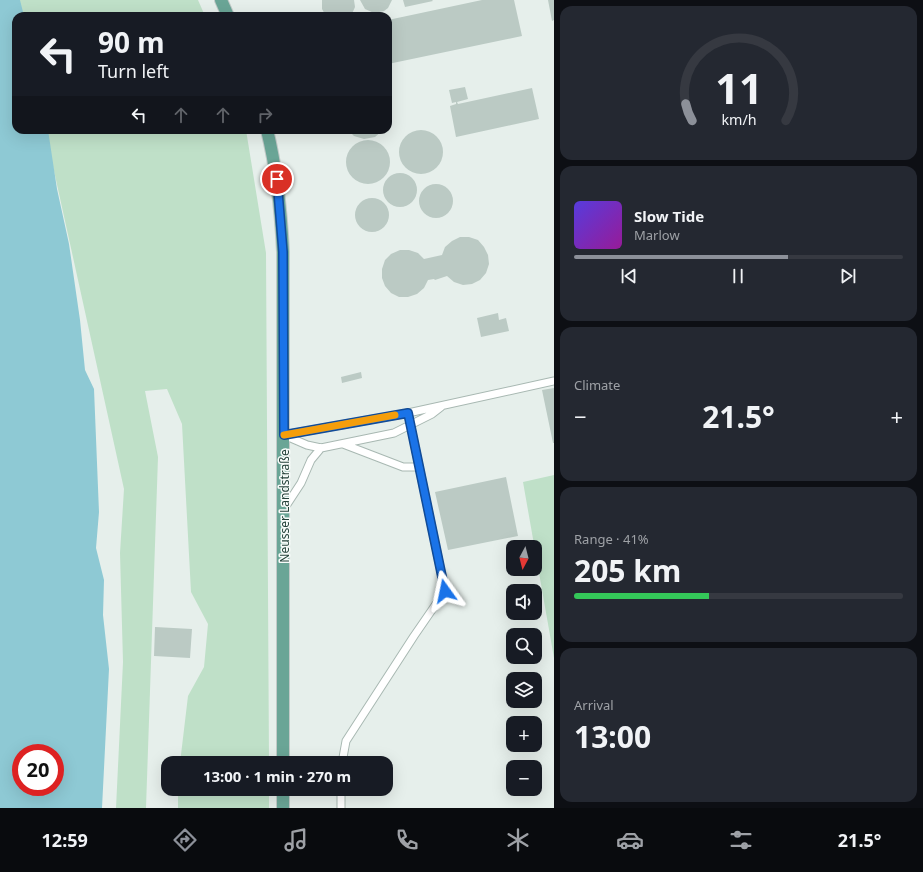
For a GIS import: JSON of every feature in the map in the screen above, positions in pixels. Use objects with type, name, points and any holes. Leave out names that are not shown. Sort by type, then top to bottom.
[{"type":"main road","points":[[221,0],[226,12]]},
{"type":"main road","name":"Neusser Landstraße","points":[[268,134],[273,152],[282,224],[284,435],[283,756]]},
{"type":"main road","points":[[283,796],[283,808]]},
{"type":"lane","points":[[284,435],[408,413],[554,381]]},
{"type":"lane","points":[[284,435],[307,445],[321,448],[394,433],[443,406]]},
{"type":"lane","points":[[343,756],[346,741],[445,591],[408,413]]},
{"type":"lane","points":[[342,444],[403,467],[419,467]]},
{"type":"lane","points":[[284,510],[301,483],[311,460],[321,448]]},
{"type":"lane","points":[[341,796],[341,808]]},
{"type":"green space","points":[[17,0],[198,0],[203,12],[19,12]]},
{"type":"green space","points":[[46,134],[247,134],[266,253],[269,756],[181,756],[188,696],[204,667],[208,624],[191,592],[182,424],[167,389],[145,391],[158,457],[146,808],[116,808],[123,662],[120,553],[124,489]]},
{"type":"green space","points":[[554,475],[554,658],[540,576],[542,576],[542,540],[533,540],[523,482]]},
{"type":"green space","points":[[178,796],[269,796],[269,808],[178,808]]},
{"type":"water","points":[[0,0],[20,0],[23,12],[12,12],[12,134],[49,134],[57,189],[69,244],[80,320],[85,370],[94,389],[99,512],[96,548],[104,580],[103,615],[109,669],[102,808],[0,808]]},
{"type":"building","points":[[322,0],[354,0],[355,7],[353,12],[324,12],[322,9]]},
{"type":"building","points":[[360,0],[392,0],[388,8],[384,11],[372,12],[365,9]]},
{"type":"building","points":[[403,0],[432,0],[433,1],[405,7]]},
{"type":"building","points":[[482,0],[514,0],[522,36],[392,63],[392,19]]},
{"type":"building","points":[[548,0],[554,0],[554,20],[552,21]]},
{"type":"building","points":[[465,87],[468,99],[457,102],[458,104],[532,88],[539,119],[456,137],[450,106],[456,104],[456,102],[452,103],[449,90]]},
{"type":"building","points":[[417,130],[425,130],[437,136],[443,148],[443,156],[437,168],[425,174],[417,174],[405,168],[399,156],[399,148],[405,136]]},
{"type":"building","points":[[352,134],[378,134],[375,137],[364,139]]},
{"type":"building","points":[[364,140],[372,140],[384,146],[390,158],[390,166],[384,178],[372,184],[364,184],[352,178],[346,166],[346,158],[352,146]]},
{"type":"building","points":[[400,173],[406,174],[412,178],[416,184],[416,196],[412,202],[406,206],[400,207],[394,206],[388,202],[384,196],[383,190],[384,184],[388,178],[394,174]]},
{"type":"building","points":[[436,184],[442,185],[448,189],[452,195],[452,207],[448,213],[442,217],[436,218],[430,217],[424,213],[420,207],[419,201],[420,195],[424,189],[430,185]]},
{"type":"building","points":[[372,198],[378,199],[384,203],[388,209],[388,221],[384,227],[378,231],[372,232],[366,231],[360,227],[356,221],[355,215],[356,209],[360,203],[366,199]]},
{"type":"building","points":[[460,237],[469,237],[478,240],[488,255],[489,264],[486,273],[480,280],[472,284],[463,285],[454,282],[447,276],[435,280],[428,280],[424,288],[417,294],[408,297],[399,297],[391,293],[385,286],[382,278],[382,269],[385,260],[391,254],[400,250],[409,250],[418,253],[424,259],[442,255],[445,247]]},
{"type":"building","points":[[498,313],[499,320],[506,318],[509,331],[481,337],[477,318]]},
{"type":"building","points":[[361,372],[362,378],[342,383],[341,377]]},
{"type":"building","points":[[554,388],[554,443],[553,443],[542,390]]},
{"type":"building","points":[[506,477],[518,536],[448,550],[435,492]]},
{"type":"building","points":[[155,627],[192,629],[190,658],[154,656]]},
{"type":"slow traffic","points":[[284,435],[395,415]]},
{"type":"route","points":[[277,179],[282,224],[283,252],[284,435],[408,413],[445,591]]}]
